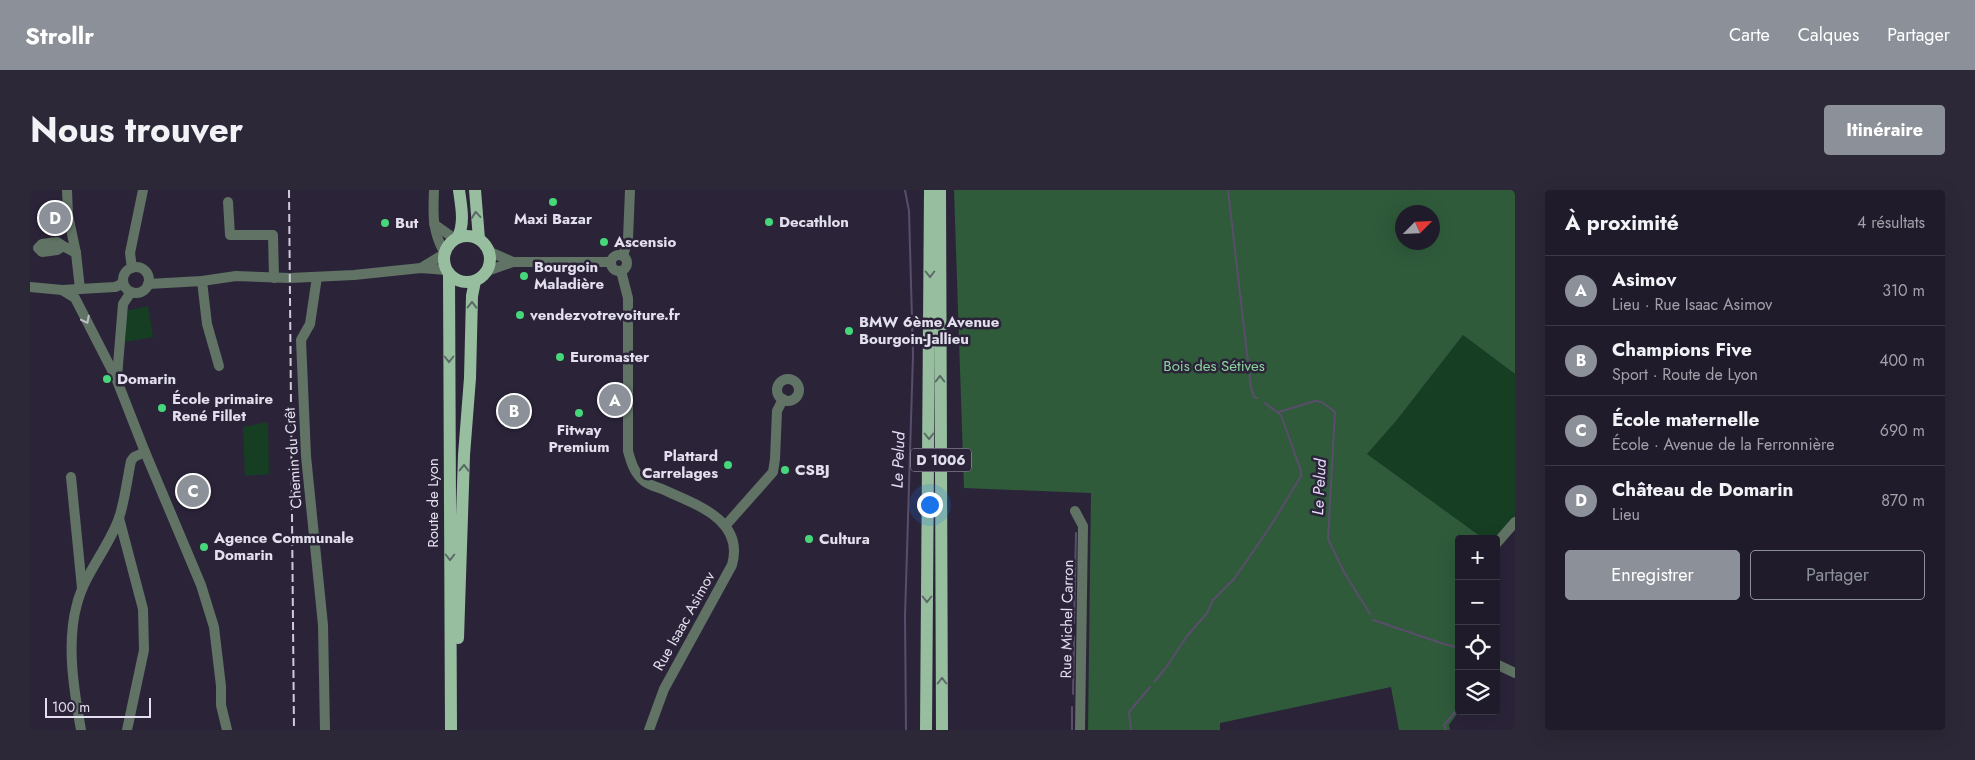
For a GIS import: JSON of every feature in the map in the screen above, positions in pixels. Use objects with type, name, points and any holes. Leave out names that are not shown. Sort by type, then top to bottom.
[{"type":"main road","points":[[459,190],[462,216],[461,231],[448,244],[444,253],[448,272],[461,282],[475,281],[487,271],[490,265],[488,251],[479,239],[475,190]]},
{"type":"main road","name":"D 1006","points":[[926,730],[930,190]]},
{"type":"main road","name":"D 1006","points":[[940,190],[942,730]]},
{"type":"main road","points":[[456,238],[465,236],[479,239]]},
{"type":"main road","name":"Route de Lyon","points":[[448,272],[452,730]]},
{"type":"main road","name":"Route de Lyon","points":[[452,730],[464,516],[464,455],[470,378],[472,296],[475,281]]},
{"type":"street","points":[[67,190],[68,215],[76,254],[80,292],[97,342],[116,378],[207,603],[214,627],[221,686],[221,705],[227,730]]},
{"type":"street","points":[[132,268],[130,253],[143,190]]},
{"type":"street","points":[[420,268],[444,253],[435,232],[434,190]]},
{"type":"street","points":[[622,271],[627,265],[623,256],[628,239],[630,190]]},
{"type":"street","points":[[228,202],[230,235],[273,235],[274,278]]},
{"type":"street","points":[[434,224],[456,238]]},
{"type":"street","points":[[63,246],[76,254]]},
{"type":"street","points":[[488,251],[513,262]]},
{"type":"street","points":[[610,262],[616,255],[623,256]]},
{"type":"street","points":[[487,271],[513,262],[610,262]]},
{"type":"street","points":[[610,262],[614,269],[622,271]]},
{"type":"street","points":[[116,378],[123,304],[119,284],[132,268],[138,268],[147,273],[148,284]]},
{"type":"street","points":[[30,287],[80,292],[119,284],[131,292],[141,292],[148,284],[202,281],[236,276],[274,278],[317,277],[420,268],[448,272]]},
{"type":"street","points":[[622,271],[628,298],[628,451],[632,467],[644,481],[703,508],[726,526],[773,472],[776,459],[777,411],[783,399]]},
{"type":"street","name":"Chemin du Crêt","points":[[317,277],[310,324],[301,340],[306,456],[323,625],[326,730]]},
{"type":"street","points":[[202,281],[207,324],[219,366]]},
{"type":"street","points":[[123,304],[131,292]]},
{"type":"street","points":[[97,342],[102,345],[108,345],[116,342],[119,338]]},
{"type":"street","points":[[81,730],[74,687],[72,641],[76,605],[82,588],[119,518],[131,461],[134,457],[145,452]]},
{"type":"street","points":[[71,477],[82,588]]},
{"type":"street","name":"Rue Michel Carron","points":[[1075,511],[1083,526],[1080,730]]},
{"type":"street","points":[[119,518],[143,608],[144,650],[127,730]]},
{"type":"street","points":[[1500,539],[1515,522]]},
{"type":"street","name":"Rue Isaac Asimov","points":[[649,730],[664,690],[732,565],[735,555],[734,542],[726,526]]},
{"type":"street","points":[[1500,666],[1515,673]]},
{"type":"green space","name":"Bois des Sétives","points":[[954,190],[1515,190],[1515,374],[1463,335],[1396,421],[1367,454],[1478,535],[1455,535],[1456,715],[1449,725],[1450,730],[1399,730],[1391,687],[1220,723],[1220,730],[1088,730],[1091,493],[964,488]]},
{"type":"green space","points":[[148,306],[153,337],[126,342],[126,311]]},
{"type":"green space","points":[[1463,335],[1515,374],[1515,521],[1500,535],[1478,535],[1367,454],[1396,421]]},
{"type":"green space","points":[[268,422],[269,474],[245,476],[243,427]]},
{"type":"waterway","name":"Le Pelud","points":[[905,190],[909,211],[913,355],[905,616],[906,730]]},
{"type":"waterway","name":"Le Pelud","points":[[1228,190],[1251,388],[1254,397],[1257,398]]},
{"type":"waterway","name":"Le Pelud","points":[[1279,412],[1315,401],[1322,402],[1335,412],[1328,539],[1344,572],[1370,614]]},
{"type":"waterway","name":"Le Pelud","points":[[1154,682],[1187,636],[1207,613],[1213,600],[1234,579],[1270,527],[1301,476],[1301,471],[1281,415],[1265,403]]},
{"type":"waterway","points":[[1074,623],[1076,533]]},
{"type":"waterway","name":"Le Pelud","points":[[1373,620],[1456,647],[1458,653],[1458,703],[1456,711],[1444,725],[1446,730]]},
{"type":"waterway","points":[[1073,694],[1074,637]]},
{"type":"waterway","name":"Le Pelud","points":[[1131,730],[1129,712],[1150,687]]},
{"type":"waterway","points":[[1072,707],[1072,730]]},
{"type":"railway","points":[[289,190],[294,730]]},
{"type":"place","name":"Maxi Bazar","points":[[553,202]]},
{"type":"place","name":"Château de Domarin","points":[[55,218]]},
{"type":"place","name":"Decathlon","points":[[769,222]]},
{"type":"place","name":"But","points":[[385,223]]},
{"type":"place","name":"Ascensio","points":[[604,242]]},
{"type":"place","name":"Bourgoin Maladière","points":[[524,276]]},
{"type":"place","name":"vendezvotrevoiture.fr","points":[[520,315]]},
{"type":"place","name":"BMW 6ème Avenue Bourgoin-Jallieu","points":[[849,331]]},
{"type":"place","name":"Euromaster","points":[[560,357]]},
{"type":"place","name":"Domarin","points":[[107,379]]},
{"type":"place","name":"Asimov","points":[[615,400]]},
{"type":"place","name":"École primaire René Fillet","points":[[162,408]]},
{"type":"place","name":"Champions Five","points":[[514,411]]},
{"type":"place","name":"Fitway Premium","points":[[579,413]]},
{"type":"place","name":"Plattard Carrelages","points":[[728,465]]},
{"type":"place","name":"CSBJ","points":[[785,470]]},
{"type":"place","name":"École maternelle","points":[[193,491]]},
{"type":"place","name":"Cultura","points":[[809,539]]},
{"type":"place","name":"Agence Communale Domarin","points":[[204,547]]}]
